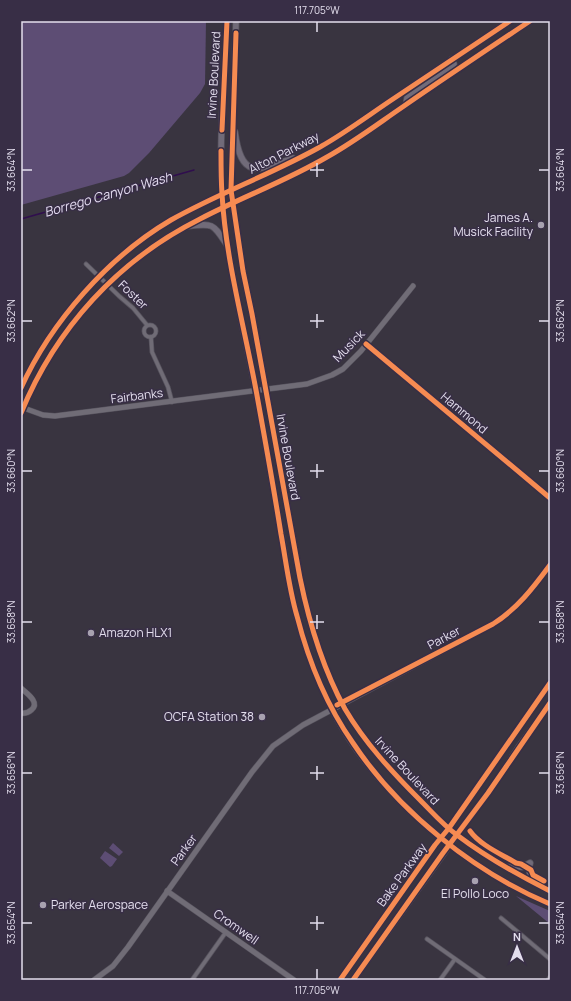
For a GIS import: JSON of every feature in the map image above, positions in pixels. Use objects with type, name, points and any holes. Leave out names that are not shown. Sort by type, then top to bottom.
[{"type":"main road","name":"Irvine Boulevard","points":[[227,21],[221,151],[223,208],[228,247],[256,391],[292,598],[305,642],[332,708],[352,743],[378,777],[408,808],[441,838],[503,881],[550,904]]},
{"type":"main road","name":"Irvine Boulevard","points":[[236,21],[231,190],[246,285],[303,595],[318,646],[342,703],[365,740],[386,765],[448,828],[457,835],[506,867],[550,891]]},
{"type":"main road","name":"Alton Parkway","points":[[21,388],[53,333],[78,300],[130,249],[157,229],[186,212],[286,166],[312,151],[359,122],[510,21]]},
{"type":"main road","name":"Alton Parkway","points":[[22,409],[40,372],[62,336],[106,284],[147,251],[185,226],[286,180],[308,168],[346,145],[530,21]]},
{"type":"main road","points":[[406,104],[407,98],[451,68],[454,64],[452,59]]},
{"type":"main road","points":[[233,116],[239,155],[251,168],[267,168],[312,151]]},
{"type":"main road","points":[[185,226],[206,224],[213,226],[228,247]]},
{"type":"main road","name":"Bake Parkway","points":[[340,980],[448,828]]},
{"type":"main road","name":"Bake Parkway","points":[[353,980],[457,835]]},
{"type":"main road","points":[[506,867],[522,867],[530,863],[530,875],[538,885]]},
{"type":"street","name":"Foster","points":[[86,264],[133,308],[147,325]]},
{"type":"street","name":"Musick","points":[[256,391],[307,384],[332,375],[343,369],[366,344],[413,286]]},
{"type":"street","points":[[147,325],[154,326],[157,330],[156,335],[151,337],[146,336],[144,331],[147,325]]},
{"type":"street","points":[[151,337],[152,352],[168,387],[172,402]]},
{"type":"street","name":"Hammond","points":[[366,344],[550,498]]},
{"type":"street","name":"Fairbanks","points":[[22,409],[43,415],[55,416],[256,391]]},
{"type":"street","name":"Parker","points":[[94,980],[113,966],[128,947],[265,755],[273,746],[290,733],[332,708],[486,628],[505,616],[532,589],[550,566]]},
{"type":"street","name":"Bake Parkway","points":[[448,828],[550,683]]},
{"type":"street","points":[[21,688],[31,696],[34,707],[30,712],[25,714],[21,713]]},
{"type":"street","name":"Bake Parkway","points":[[457,835],[495,784],[518,747],[550,703]]},
{"type":"street","name":"Cromwell","points":[[167,891],[294,980]]},
{"type":"street","points":[[501,918],[550,959]]},
{"type":"street","points":[[192,980],[226,932]]},
{"type":"street","points":[[427,938],[485,980]]},
{"type":"street","points":[[440,980],[455,959]]},
{"type":"shaded area","points":[[21,21],[206,21],[205,84],[200,93],[149,153],[129,173],[124,176],[21,205]]},
{"type":"shaded area","points":[[113,843],[123,852],[119,856],[109,848]]},
{"type":"shaded area","points":[[105,851],[117,859],[110,867],[100,858]]},
{"type":"shaded area","points":[[516,896],[550,911],[550,924]]},
{"type":"waterway","name":"Borrego Canyon Wash","points":[[21,219],[194,170]]},
{"type":"cycle path","points":[[222,130],[227,21]]},
{"type":"cycle path","points":[[21,388],[33,363],[48,339],[84,293],[104,272],[148,235],[189,210],[302,157],[329,142],[510,21]]},
{"type":"cycle path","points":[[21,413],[35,382],[71,325],[117,276],[142,255],[170,236],[200,219],[296,174],[357,139],[530,21]]},
{"type":"cycle path","points":[[236,33],[231,190],[243,271],[300,578],[312,628],[323,662],[337,694],[361,734],[389,768],[438,818],[452,831],[479,851],[550,891]]},
{"type":"cycle path","points":[[221,151],[224,220],[232,272],[258,401],[294,606],[301,632],[319,682],[335,714],[353,743],[392,793],[440,837],[466,857],[522,891],[550,904]]},
{"type":"cycle path","points":[[366,344],[550,498]]},
{"type":"cycle path","points":[[337,705],[493,624],[517,605],[531,590],[550,565]]},
{"type":"cycle path","points":[[340,980],[435,845],[449,828],[550,683]]},
{"type":"cycle path","points":[[353,980],[443,853],[488,793],[550,703]]},
{"type":"cycle path","points":[[470,831],[479,841],[497,853],[531,870],[533,875],[544,881]]},
{"type":"place","name":"James A. Musick Facility","points":[[541,225]]},
{"type":"place","name":"Amazon HLX1","points":[[91,633]]},
{"type":"place","name":"OCFA Station 38","points":[[262,717]]},
{"type":"place","name":"El Pollo Loco","points":[[475,881]]},
{"type":"place","name":"Parker Aerospace","points":[[43,905]]}]
